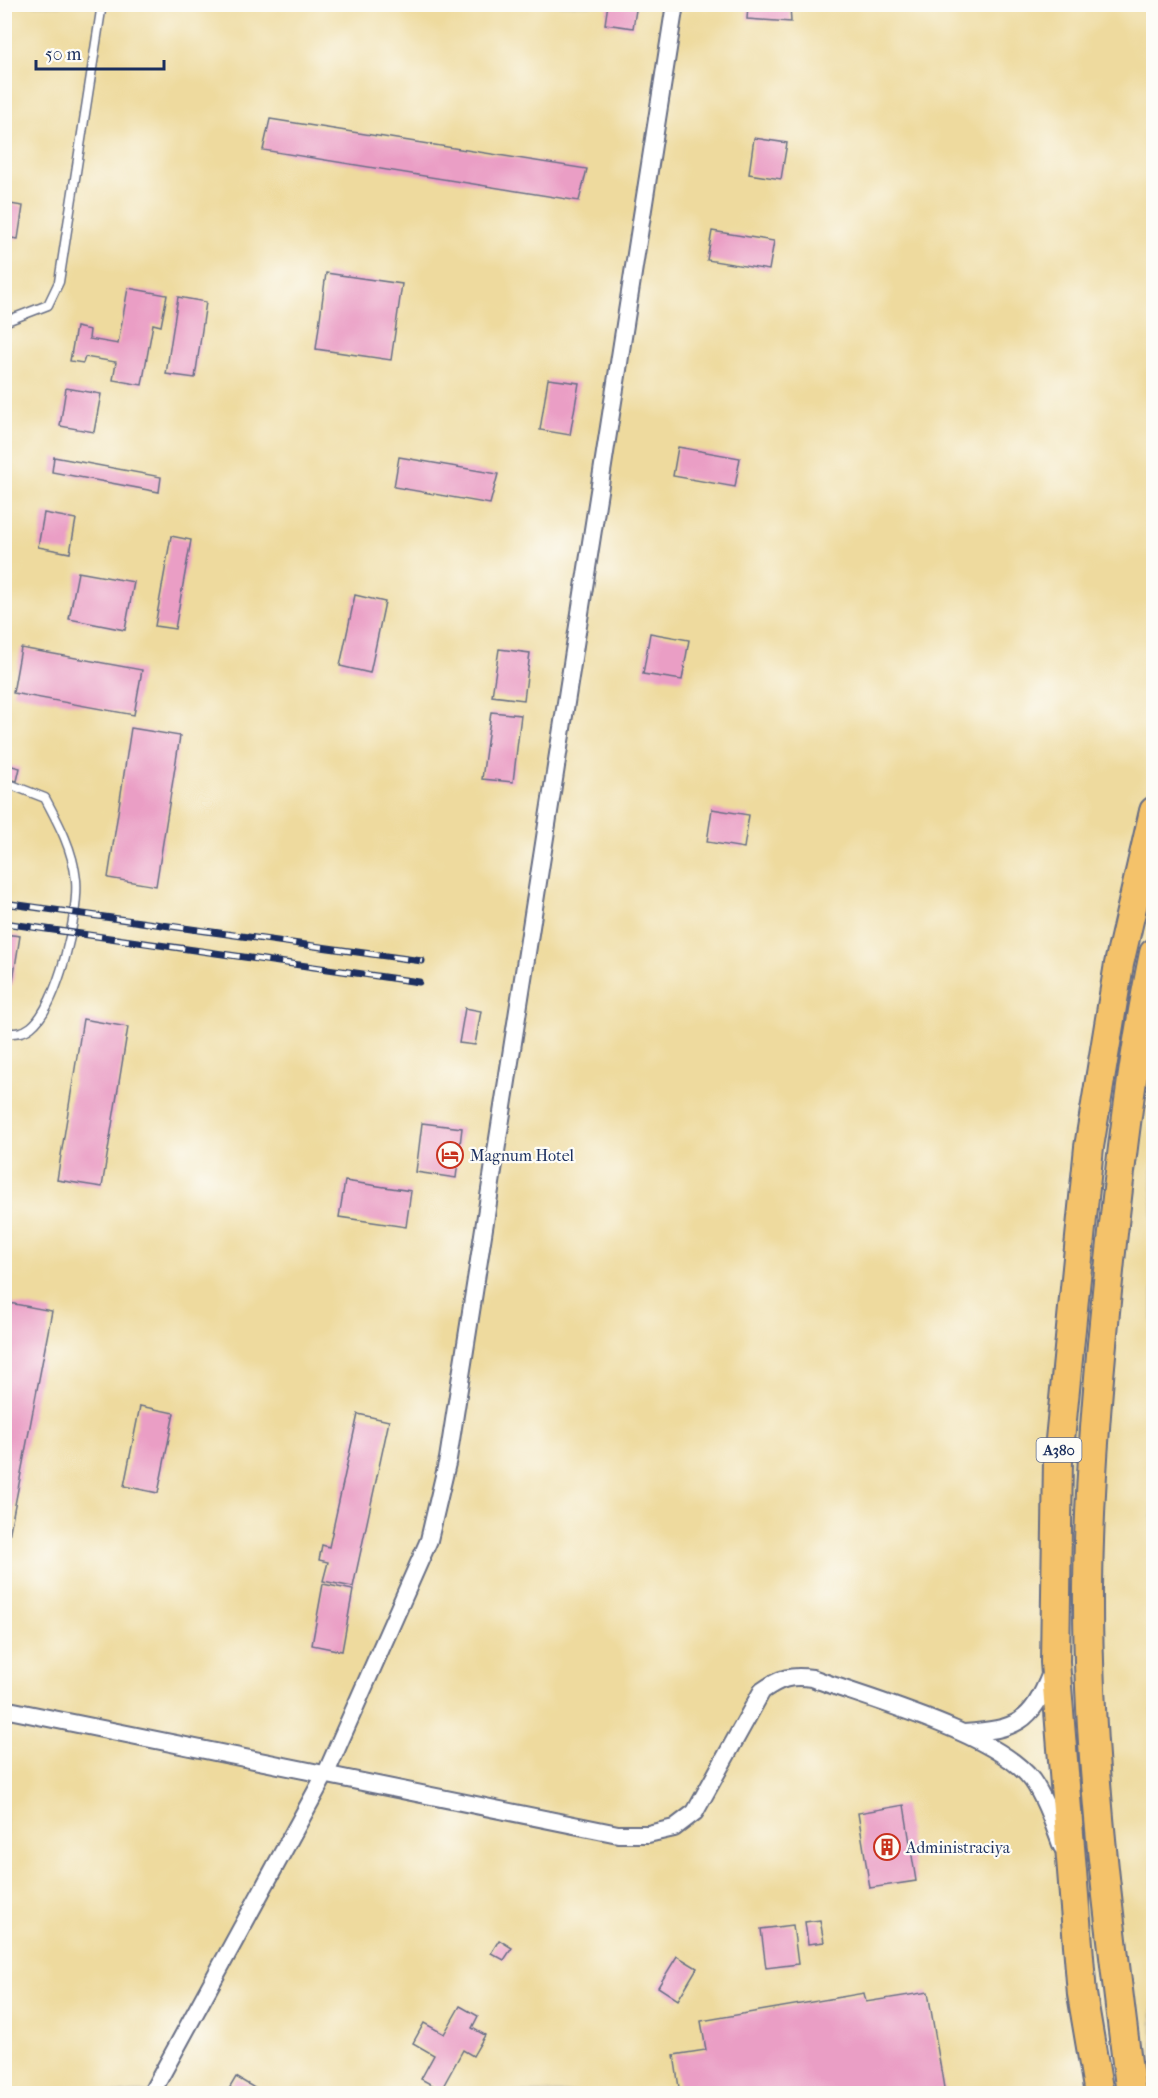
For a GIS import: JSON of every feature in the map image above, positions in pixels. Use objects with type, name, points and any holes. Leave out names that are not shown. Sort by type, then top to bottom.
[{"type":"highway","name":"A380","points":[[1099,2094],[1082,1994],[1055,1662],[1058,1460],[1089,1147],[1119,964],[1154,811]]},
{"type":"highway","name":"A380","points":[[1131,2094],[1107,1900],[1094,1745],[1088,1590],[1101,1351],[1121,1159],[1154,953]]},
{"type":"highway","points":[[1058,1520],[1091,1521]]},
{"type":"street","points":[[151,2094],[326,1773],[429,1540],[448,1459],[675,4]]},
{"type":"street","points":[[964,1733],[995,1731],[1018,1723],[1040,1702],[1055,1662]]},
{"type":"street","points":[[4,1709],[618,1834],[648,1834],[674,1828],[695,1812],[762,1690],[777,1680],[793,1676],[812,1678],[964,1733],[1005,1756],[1032,1780],[1072,1873]]},
{"type":"lane","points":[[4,322],[48,305],[59,282],[102,4]]},
{"type":"lane","points":[[4,783],[45,798],[73,857],[77,883],[65,964],[48,1004],[32,1027],[19,1033],[4,1032]]},
{"type":"sand","points":[[5,5],[1153,5],[1153,2093],[5,2093]]},
{"type":"building","points":[[608,4],[637,4],[633,28],[605,24]]},
{"type":"building","points":[[748,5],[790,5],[791,22],[747,19]]},
{"type":"building","points":[[270,119],[587,169],[579,201],[263,150]]},
{"type":"building","points":[[754,138],[787,143],[781,179],[749,174]]},
{"type":"building","points":[[4,203],[23,206],[18,239],[4,237]]},
{"type":"building","points":[[712,231],[774,241],[769,270],[707,260]]},
{"type":"building","points":[[326,273],[402,284],[391,360],[316,349]]},
{"type":"building","points":[[128,288],[167,295],[161,326],[153,324],[142,385],[113,380],[116,362],[85,357],[83,363],[70,361],[76,327],[90,330],[89,339],[118,344]]},
{"type":"building","points":[[178,297],[206,302],[195,378],[166,374]]},
{"type":"building","points":[[548,379],[579,383],[570,435],[540,430]]},
{"type":"building","points":[[66,388],[101,394],[94,432],[60,426]]},
{"type":"building","points":[[678,447],[740,458],[735,487],[673,476]]},
{"type":"building","points":[[54,457],[161,477],[159,492],[52,472]]},
{"type":"building","points":[[399,457],[498,474],[490,504],[394,487]]},
{"type":"building","points":[[44,513],[76,519],[70,553],[38,547]]},
{"type":"building","points":[[171,536],[191,540],[175,629],[155,626]]},
{"type":"building","points":[[78,572],[134,582],[125,630],[69,619]]},
{"type":"building","points":[[355,595],[385,602],[370,673],[340,666]]},
{"type":"building","points":[[650,633],[689,640],[682,680],[643,674]]},
{"type":"building","points":[[21,648],[142,670],[134,715],[13,693]]},
{"type":"building","points":[[499,649],[530,653],[524,700],[492,696]]},
{"type":"building","points":[[491,712],[521,715],[513,782],[482,779]]},
{"type":"building","points":[[131,728],[180,736],[156,886],[108,878]]},
{"type":"building","points":[[4,764],[20,768],[17,781],[4,778]]},
{"type":"building","points":[[712,809],[749,815],[744,848],[707,842]]},
{"type":"building","points":[[4,934],[20,936],[12,986],[4,985]]},
{"type":"building","points":[[465,1008],[481,1011],[475,1045],[459,1043]]},
{"type":"building","points":[[83,1019],[128,1027],[102,1187],[57,1180]]},
{"type":"building","points":[[422,1123],[462,1128],[456,1178],[416,1172]]},
{"type":"building","points":[[345,1181],[411,1191],[406,1227],[339,1217]]},
{"type":"building","points":[[4,1302],[52,1311],[6,1552],[4,1552]]},
{"type":"building","points":[[140,1406],[174,1413],[158,1493],[124,1486]]},
{"type":"building","points":[[358,1414],[389,1421],[353,1587],[323,1581],[328,1562],[319,1560],[322,1545],[329,1547]]},
{"type":"building","points":[[323,1584],[353,1590],[342,1651],[312,1645]]},
{"type":"building","name":"Administraciya","points":[[904,1805],[916,1881],[870,1888],[858,1813]]},
{"type":"building","points":[[820,1920],[824,1942],[808,1944],[805,1922]]},
{"type":"building","points":[[793,1925],[798,1964],[766,1968],[761,1929]]},
{"type":"building","points":[[499,1940],[512,1948],[504,1960],[491,1953]]},
{"type":"building","points":[[677,1956],[697,1968],[678,2000],[658,1987]]},
{"type":"building","points":[[928,1992],[945,2094],[680,2094],[674,2055],[706,2050],[701,2021],[864,1993],[866,2002]]},
{"type":"building","points":[[460,2006],[478,2016],[472,2028],[485,2035],[473,2056],[463,2050],[441,2090],[421,2079],[434,2055],[413,2043],[424,2023],[444,2034]]},
{"type":"building","points":[[236,2077],[258,2090],[256,2094],[226,2094]]},
{"type":"railway","points":[[4,903],[422,961]]},
{"type":"railway","points":[[4,923],[419,982]]},
{"type":"place","name":"Magnum Hotel","points":[[450,1155]]},
{"type":"place","name":"Administraciya","points":[[887,1847]]}]
